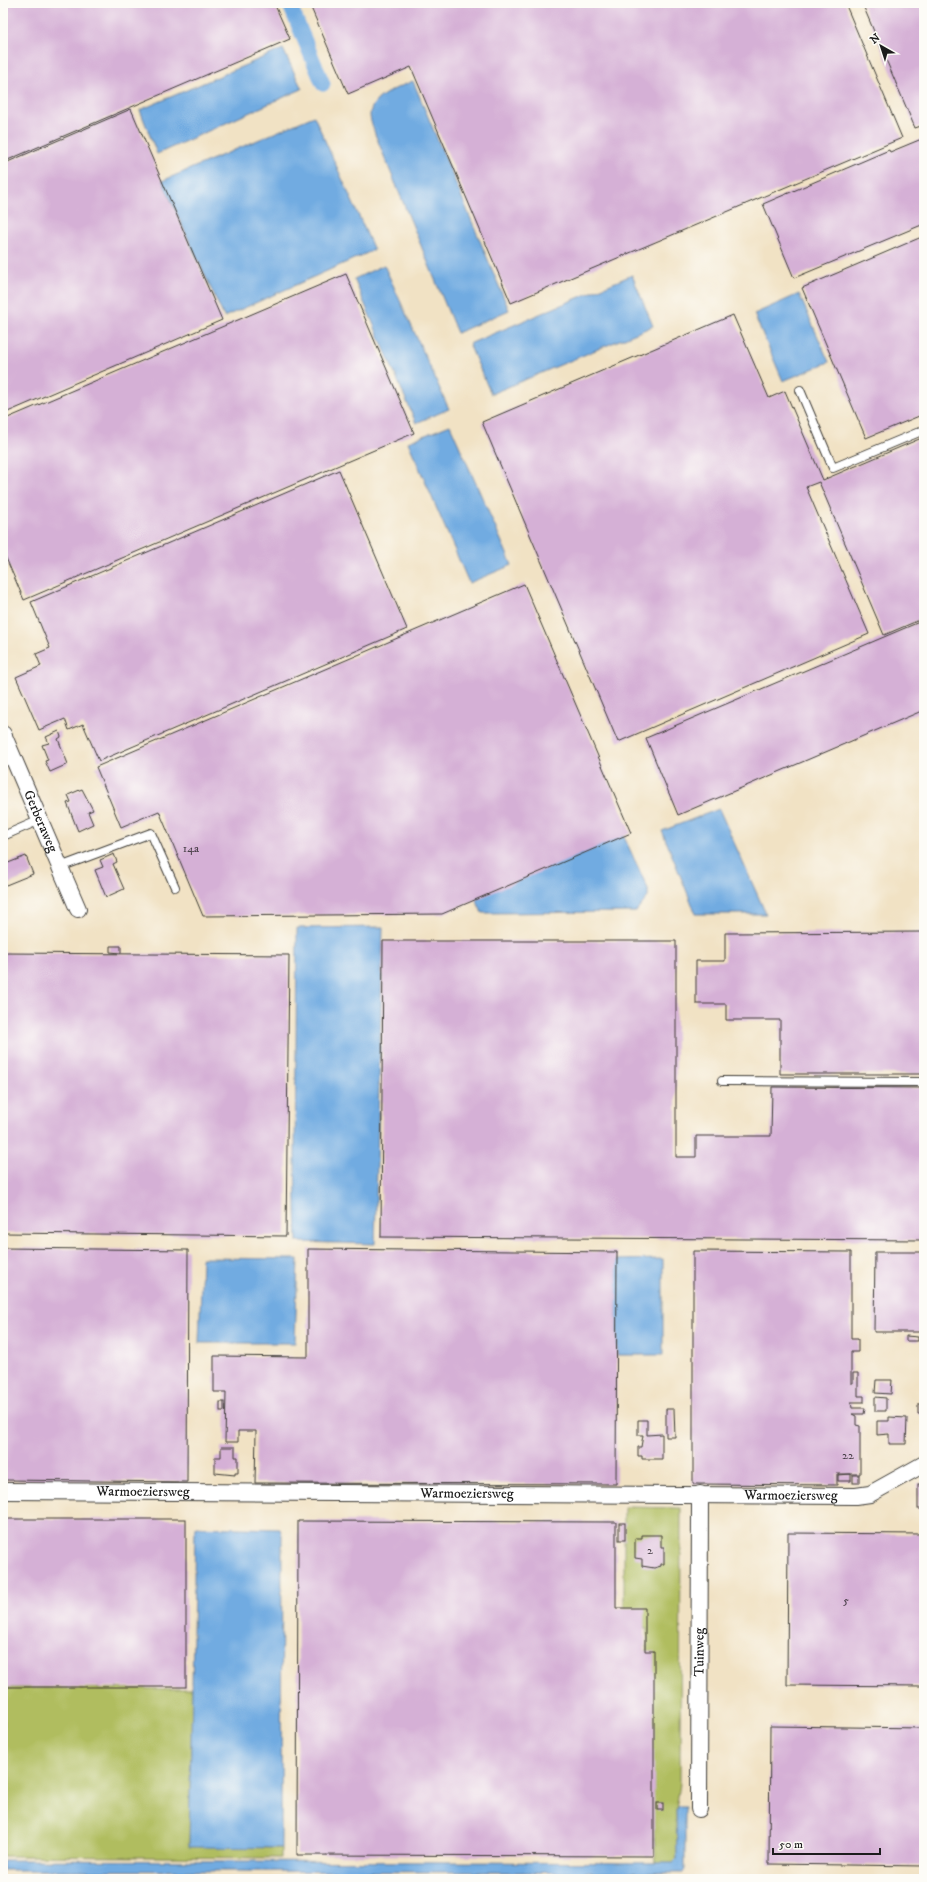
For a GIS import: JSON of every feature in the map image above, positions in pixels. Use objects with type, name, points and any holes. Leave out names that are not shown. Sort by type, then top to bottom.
[{"type":"street","name":"Gerberaweg","points":[[3,734],[78,909]]},
{"type":"street","name":"Warmoeziersweg","points":[[3,1491],[856,1496],[870,1494],[924,1464]]},
{"type":"street","name":"Tuinweg","points":[[699,1809],[700,1494]]},
{"type":"lane","points":[[800,390],[833,468],[924,430]]},
{"type":"lane","points":[[3,836],[40,820]]},
{"type":"lane","points":[[60,867],[151,833],[175,887]]},
{"type":"lane","points":[[722,1081],[924,1082]]},
{"type":"green space","points":[[624,1507],[681,1508],[680,1784],[676,1809],[677,1859],[674,1863],[656,1863],[646,1687],[648,1628],[624,1627]]},
{"type":"green space","points":[[3,1688],[192,1689],[189,1846],[281,1848],[281,1858],[3,1856]]},
{"type":"water","points":[[283,49],[302,89],[157,154],[140,110]]},
{"type":"water","points":[[413,81],[509,310],[457,333],[375,134],[370,118],[371,109],[380,98]]},
{"type":"water","points":[[314,116],[374,250],[224,317],[162,181]]},
{"type":"water","points":[[384,265],[449,409],[416,423],[354,279]]},
{"type":"water","points":[[632,275],[653,326],[491,394],[469,344]]},
{"type":"water","points":[[799,294],[829,362],[783,381],[754,314]]},
{"type":"water","points":[[450,425],[512,565],[469,583],[408,442]]},
{"type":"water","points":[[602,789],[648,889],[648,897],[636,912],[482,913],[455,851]]},
{"type":"water","points":[[719,809],[766,914],[696,914],[662,831]]},
{"type":"water","points":[[383,927],[375,1244],[297,1242],[295,1161],[297,928]]},
{"type":"water","points":[[202,1258],[298,1259],[295,1343],[199,1343]]},
{"type":"water","points":[[663,1259],[663,1355],[617,1355],[615,1260]]},
{"type":"water","points":[[195,1527],[280,1529],[282,1535],[281,1848],[189,1847]]},
{"type":"water","points":[[678,1806],[685,1806],[685,1869],[683,1873],[3,1870],[3,1860],[673,1863],[677,1859],[676,1809]]},
{"type":"building","points":[[3,3],[274,3],[290,39],[3,162]]},
{"type":"building","points":[[309,3],[845,3],[902,138],[511,303],[411,67],[348,94]]},
{"type":"building","points":[[862,3],[924,3],[924,125],[915,128]]},
{"type":"building","points":[[131,109],[222,320],[3,414],[3,164]]},
{"type":"building","points":[[924,138],[924,224],[794,278],[763,204],[889,150],[890,152]]},
{"type":"building","points":[[924,236],[924,414],[866,438],[802,288]]},
{"type":"building","points":[[346,274],[414,433],[24,600],[3,551],[3,420]]},
{"type":"building","points":[[733,315],[769,398],[785,391],[823,480],[924,437],[924,618],[884,635],[819,482],[806,487],[869,634],[618,742],[482,422]]},
{"type":"building","points":[[339,470],[407,629],[99,761],[83,724],[69,730],[65,719],[39,730],[16,677],[41,666],[36,654],[50,648],[31,602]]},
{"type":"building","points":[[524,584],[631,833],[442,914],[203,916],[159,811],[121,827],[96,767]]},
{"type":"building","points":[[924,620],[924,710],[678,815],[646,738]]},
{"type":"building","points":[[59,731],[61,737],[58,739],[68,764],[50,772],[45,761],[48,760],[42,745],[49,743],[46,737]]},
{"type":"building","points":[[82,789],[93,810],[88,812],[93,824],[78,831],[67,803],[71,802],[68,795]]},
{"type":"building","points":[[114,854],[117,862],[113,864],[124,889],[106,897],[95,870],[103,867],[100,860]]},
{"type":"building","points":[[26,856],[33,874],[6,885],[3,877],[3,865]]},
{"type":"building","points":[[924,932],[924,1074],[780,1074],[780,1020],[726,1020],[726,1004],[696,1004],[696,961],[725,961],[725,933]]},
{"type":"building","points":[[383,941],[676,941],[676,1157],[696,1157],[696,1136],[771,1136],[772,1087],[924,1088],[924,1240],[381,1237]]},
{"type":"building","points":[[110,946],[121,946],[121,953],[110,952]]},
{"type":"building","points":[[3,953],[289,955],[286,1236],[3,1233]]},
{"type":"building","points":[[3,1248],[188,1250],[187,1482],[3,1480]]},
{"type":"building","points":[[308,1249],[617,1252],[616,1484],[255,1483],[256,1431],[238,1431],[238,1442],[225,1442],[226,1392],[214,1392],[214,1356],[308,1357]]},
{"type":"building","points":[[693,1251],[851,1252],[851,1339],[858,1339],[858,1352],[851,1352],[851,1383],[853,1383],[853,1373],[858,1373],[858,1396],[864,1396],[864,1402],[851,1402],[852,1408],[865,1408],[864,1414],[852,1414],[856,1416],[856,1425],[860,1426],[860,1474],[837,1474],[837,1485],[693,1484]]},
{"type":"building","points":[[875,1252],[924,1252],[924,1332],[874,1332]]},
{"type":"building","points":[[906,1336],[918,1337],[918,1341],[906,1341]]},
{"type":"building","points":[[876,1380],[892,1380],[891,1394],[875,1393]]},
{"type":"building","points":[[875,1397],[886,1398],[886,1411],[875,1411]]},
{"type":"building","points":[[220,1402],[224,1402],[224,1411],[220,1411]]},
{"type":"building","points":[[924,1403],[924,1414],[918,1414],[918,1404]]},
{"type":"building","points":[[666,1409],[674,1409],[675,1437],[666,1437]]},
{"type":"building","points":[[889,1417],[907,1418],[906,1444],[889,1444],[889,1434],[877,1435],[877,1421],[889,1421]]},
{"type":"building","points":[[638,1420],[647,1420],[647,1435],[662,1434],[662,1459],[642,1459],[642,1456],[638,1456],[638,1447],[641,1447],[643,1435],[638,1435]]},
{"type":"building","points":[[221,1447],[235,1447],[235,1457],[238,1457],[238,1473],[235,1473],[235,1475],[215,1473],[215,1457],[221,1457]]},
{"type":"building","points":[[851,1474],[851,1481],[838,1481],[838,1475]]},
{"type":"building","points":[[853,1475],[859,1475],[859,1483],[853,1483]]},
{"type":"building","points":[[918,1484],[924,1484],[924,1509],[918,1509]]},
{"type":"building","points":[[3,1519],[186,1519],[186,1687],[3,1687]]},
{"type":"building","points":[[298,1521],[616,1522],[616,1608],[645,1608],[645,1651],[654,1651],[654,1856],[297,1855]]},
{"type":"building","points":[[619,1523],[625,1523],[625,1540],[619,1540]]},
{"type":"building","points":[[788,1533],[924,1534],[924,1686],[787,1685]]},
{"type":"building","points":[[642,1535],[661,1535],[661,1547],[664,1547],[664,1564],[654,1568],[642,1566],[642,1559],[635,1558],[635,1538],[642,1538]]},
{"type":"building","points":[[770,1726],[924,1728],[924,1866],[769,1864]]},
{"type":"building","points":[[657,1803],[663,1803],[663,1810],[657,1810]]},
{"type":"waterway","points":[[289,3],[323,84]]}]
